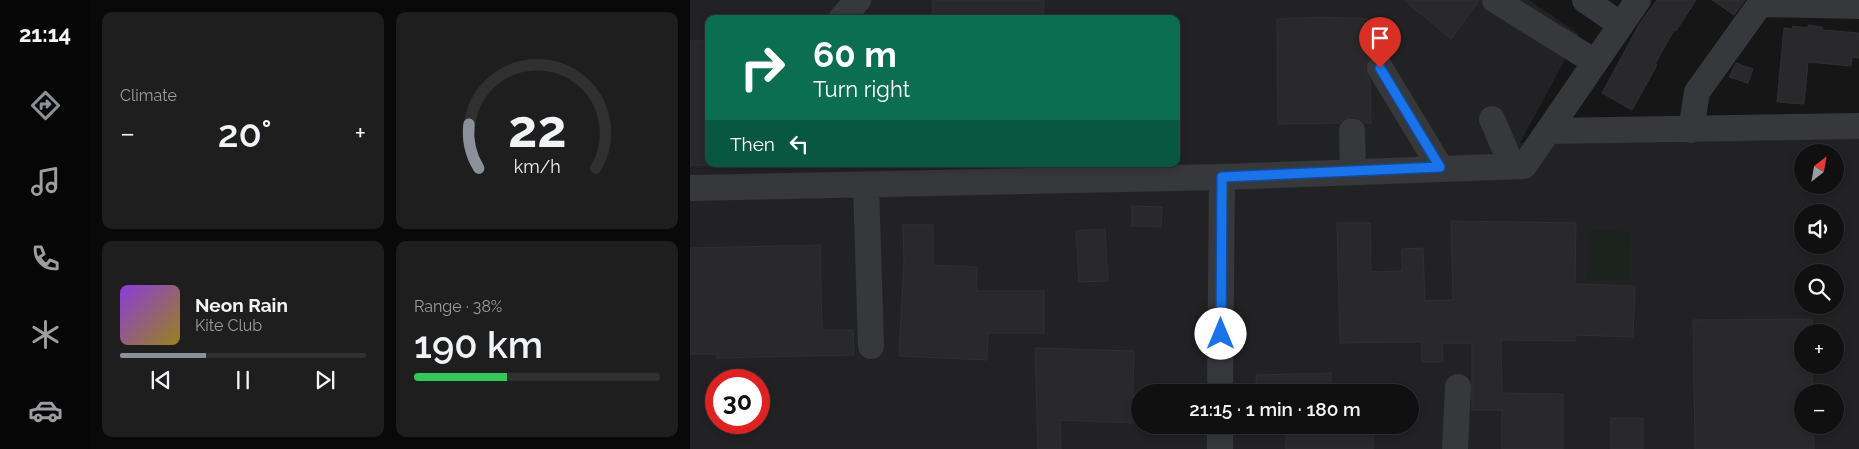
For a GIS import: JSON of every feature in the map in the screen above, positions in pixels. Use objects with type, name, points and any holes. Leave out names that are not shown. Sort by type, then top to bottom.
[{"type":"street","points":[[845,15],[858,0]]},
{"type":"street","points":[[1495,0],[1595,62]]},
{"type":"street","points":[[1585,0],[1621,25]]},
{"type":"street","points":[[690,188],[1222,177],[1440,167],[1524,166],[1638,0]]},
{"type":"street","points":[[1691,130],[1698,92],[1761,2],[1859,6]]},
{"type":"street","points":[[1380,68],[1440,167]]},
{"type":"street","points":[[1492,119],[1512,166]]},
{"type":"street","points":[[1548,132],[1859,126]]},
{"type":"street","points":[[1352,131],[1353,172]]},
{"type":"street","points":[[1220,384],[1222,177]]},
{"type":"street","points":[[866,185],[871,346]]},
{"type":"street","points":[[1455,449],[1458,387]]},
{"type":"street","points":[[1220,434],[1220,449]]},
{"type":"shaded area","points":[[690,0],[1529,0],[1579,34],[1520,143],[1859,133],[1859,449],[690,449]]},
{"type":"shaded area","points":[[1589,230],[1630,231],[1629,280],[1587,279]]},
{"type":"building","points":[[933,0],[1044,0],[1043,15],[932,15]]},
{"type":"building","points":[[1404,0],[1479,0],[1451,39]]},
{"type":"building","points":[[1657,0],[1696,0],[1676,31],[1674,30],[1632,110],[1602,93],[1640,23]]},
{"type":"building","points":[[1712,0],[1745,0],[1734,15]]},
{"type":"building","points":[[1321,17],[1368,19],[1369,58],[1365,69],[1370,80],[1371,123],[1365,123],[1360,118],[1352,116],[1345,118],[1339,123],[1278,124],[1277,19]]},
{"type":"building","points":[[1808,25],[1822,27],[1822,30],[1859,33],[1859,58],[1852,57],[1851,66],[1808,62],[1804,104],[1777,102],[1784,28],[1792,29],[1793,26],[1808,28]]},
{"type":"building","points":[[690,41],[705,41],[705,165],[690,165]]},
{"type":"building","points":[[1736,63],[1753,69],[1748,83],[1729,77]]},
{"type":"building","points":[[1132,206],[1162,207],[1161,227],[1132,226]]},
{"type":"building","points":[[1451,221],[1576,223],[1575,284],[1635,286],[1633,337],[1575,335],[1575,341],[1501,340],[1502,393],[1563,394],[1563,449],[1502,449],[1502,410],[1472,410],[1472,343],[1442,343],[1443,362],[1422,362],[1422,342],[1340,343],[1337,223],[1370,223],[1371,272],[1402,271],[1402,249],[1423,248],[1425,301],[1453,300]]},
{"type":"building","points":[[903,225],[933,225],[933,265],[977,267],[976,291],[1044,291],[1044,333],[988,333],[987,360],[899,356],[904,263]]},
{"type":"building","points":[[1105,229],[1108,281],[1079,282],[1076,231]]},
{"type":"building","points":[[820,245],[822,330],[853,330],[854,355],[717,358],[717,354],[690,354],[690,248]]},
{"type":"building","points":[[1812,319],[1812,324],[1794,324],[1794,374],[1812,374],[1813,384],[1794,384],[1794,434],[1813,434],[1814,449],[1695,449],[1693,320]]},
{"type":"building","points":[[1035,348],[1134,351],[1133,384],[1131,384],[1131,423],[1060,420],[1061,449],[1038,449]]},
{"type":"building","points":[[1331,373],[1331,384],[1257,384],[1256,375]]},
{"type":"building","points":[[1611,418],[1643,418],[1643,449],[1611,449]]},
{"type":"building","points":[[1286,434],[1373,434],[1373,449],[1286,449]]},
{"type":"route","points":[[1221,334],[1222,177],[1440,167],[1380,68]]}]
